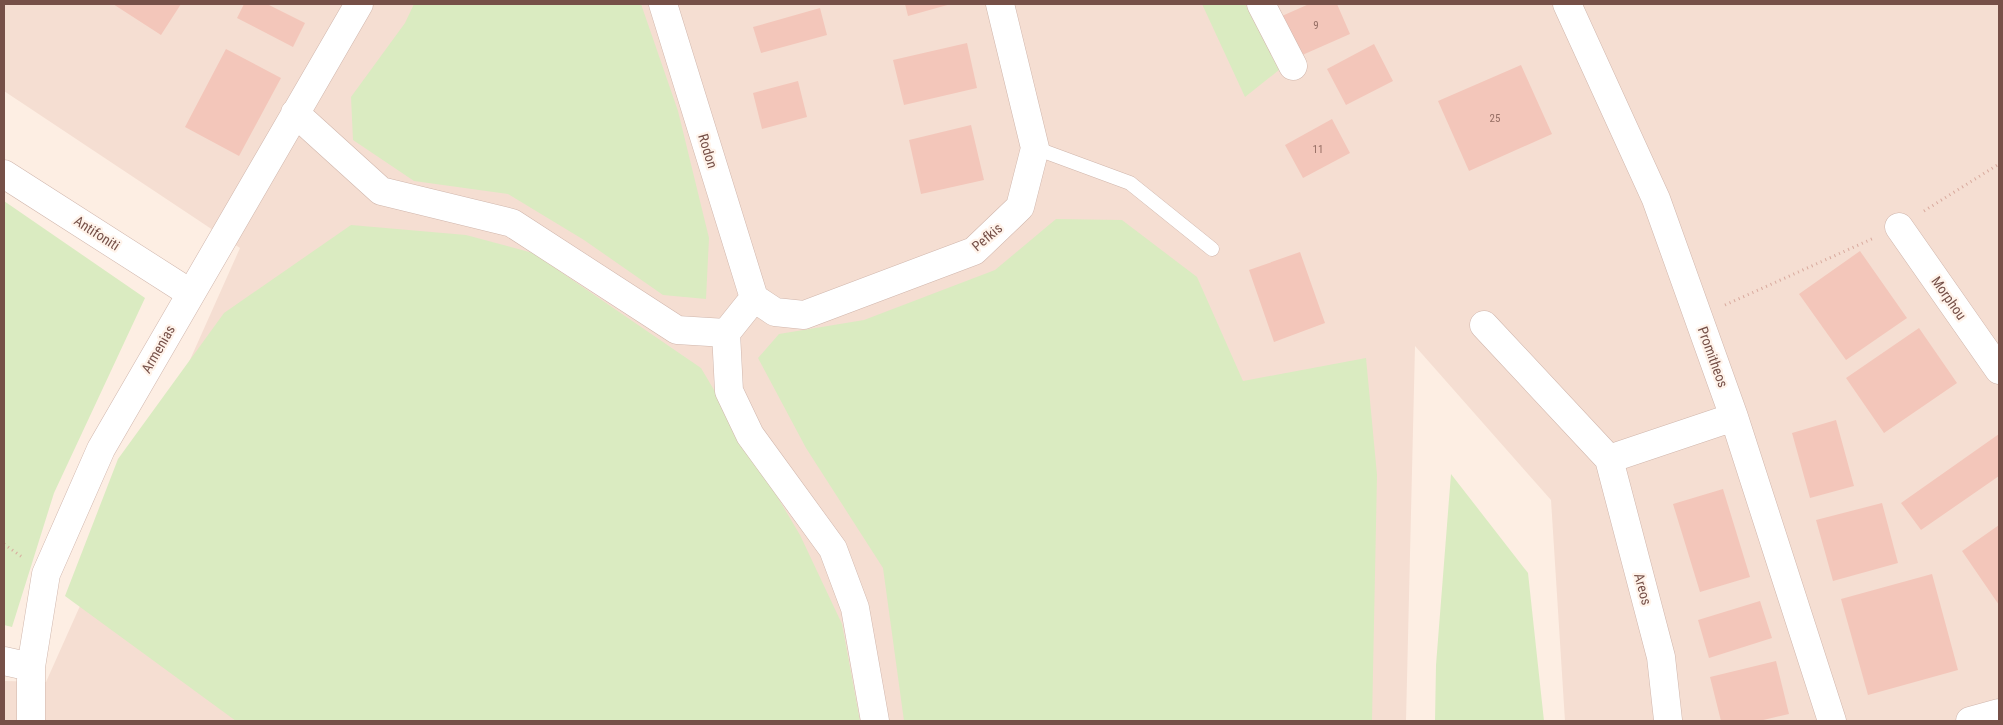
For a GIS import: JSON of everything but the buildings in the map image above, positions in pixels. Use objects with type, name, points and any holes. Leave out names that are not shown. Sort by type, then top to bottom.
[{"type":"street","name":"Armenias","points":[[31,721],[31,667],[46,574],[101,449],[359,4]]},
{"type":"street","name":"Rodon","points":[[663,4],[754,298]]},
{"type":"street","name":"Pefkis","points":[[754,298],[775,312],[804,315],[974,251],[1020,208],[1035,148],[1000,4]]},
{"type":"street","points":[[1261,4],[1293,66]]},
{"type":"street","name":"Promitheos","points":[[1567,4],[1656,199],[1734,417],[1832,721]]},
{"type":"street","points":[[295,113],[381,191],[512,223],[676,330],[726,332]]},
{"type":"street","name":"Antifoniti","points":[[4,174],[190,293]]},
{"type":"street","name":"Morphou","points":[[1898,227],[1999,370]]},
{"type":"street","points":[[754,298],[726,332],[728,391],[750,435],[833,549],[855,608],[875,721]]},
{"type":"street","name":"Areos","points":[[1484,325],[1609,459],[1661,657],[1668,720]]},
{"type":"street","points":[[1609,459],[1734,417]]},
{"type":"street","points":[[4,661],[31,667]]},
{"type":"street","points":[[1970,721],[1999,712]]},
{"type":"lane","points":[[1035,148],[1130,183],[1212,249]]},
{"type":"path","points":[[1698,316],[1898,227],[1999,164]]},
{"type":"shaded area","points":[[4,4],[1999,4],[1999,721],[1565,721],[1551,500],[1415,346],[1406,721],[4,721],[4,681],[46,682],[240,248],[4,91]]},
{"type":"green space","points":[[414,4],[641,4],[678,111],[709,238],[706,299],[663,295],[584,240],[508,194],[414,181],[353,140],[351,97],[405,23]]},
{"type":"green space","points":[[1202,4],[1245,4],[1279,70],[1245,97]]},
{"type":"green space","points":[[4,201],[145,298],[54,493],[12,627],[4,625]]},
{"type":"green space","points":[[1056,219],[1122,220],[1197,277],[1243,381],[1366,358],[1377,475],[1372,721],[904,721],[883,568],[806,448],[758,358],[779,334],[864,320],[995,270]]},
{"type":"green space","points":[[351,225],[466,235],[533,253],[701,368],[800,535],[842,624],[860,721],[236,721],[65,596],[118,459],[224,313]]},
{"type":"green space","points":[[1451,474],[1528,573],[1544,721],[1435,721],[1436,665]]}]
